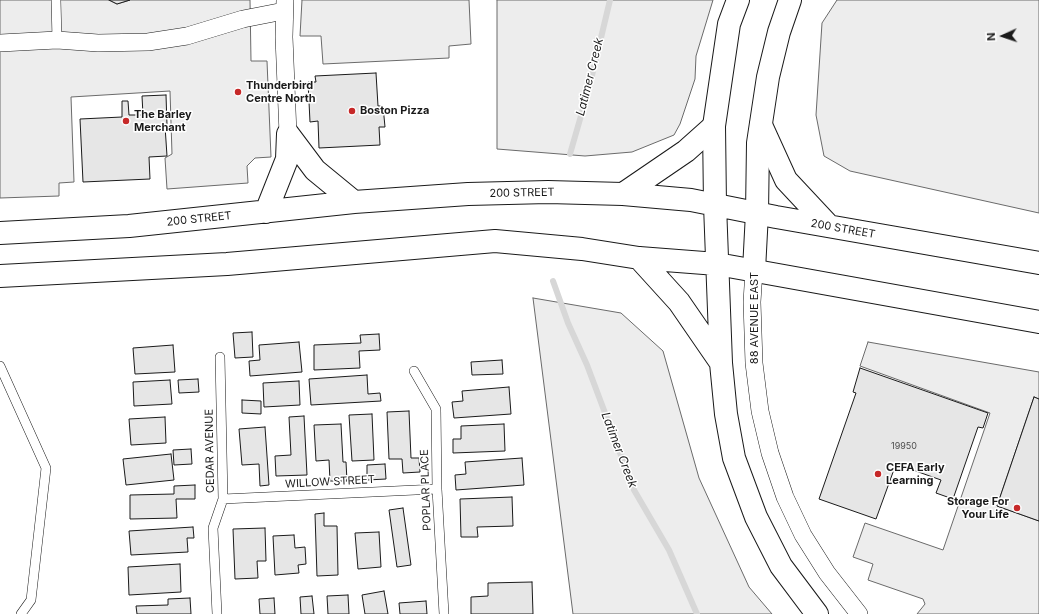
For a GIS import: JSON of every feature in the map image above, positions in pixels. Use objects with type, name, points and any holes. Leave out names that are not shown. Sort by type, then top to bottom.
[{"type":"main road","points":[[738,0],[730,24],[714,126],[715,205],[721,363],[726,414],[734,458],[756,517],[782,566],[817,614]]},
{"type":"main road","name":"88 AVENUE EAST","points":[[754,270],[757,213],[758,143],[768,77],[779,32],[790,0]]},
{"type":"main road","points":[[761,125],[786,180],[829,226]]},
{"type":"main road","points":[[623,194],[686,151],[714,126]]},
{"type":"main road","points":[[288,134],[315,170],[354,202]]},
{"type":"main road","points":[[266,212],[287,160],[288,134]]},
{"type":"main road","name":"200 STREET","points":[[0,234],[129,226],[354,202],[468,194],[548,192],[623,194],[691,200],[1039,263]]},
{"type":"main road","points":[[0,276],[227,264],[495,242],[582,249],[639,258],[717,264],[1039,322]]},
{"type":"main road","points":[[639,258],[679,302],[721,363]]},
{"type":"street","points":[[0,43],[57,40],[98,43],[148,42],[187,36],[284,5],[288,134]]},
{"type":"street","name":"88 AVENUE EAST","points":[[754,270],[752,302],[754,363],[760,411],[770,453],[785,497],[803,535],[827,572],[859,614]]},
{"type":"lane","points":[[56,0],[57,40]]},
{"type":"lane","name":"CEDAR AVENUE","points":[[217,614],[213,528],[223,499],[220,358]]},
{"type":"lane","points":[[0,366],[46,468],[31,600],[21,614]]},
{"type":"lane","name":"POPLAR PLACE","points":[[414,371],[436,408],[444,614]]},
{"type":"lane","name":"WILLOW STREET","points":[[223,499],[438,489]]},
{"type":"shaded area","points":[[0,0],[109,0],[117,4],[130,0],[250,0],[251,61],[267,61],[271,157],[255,158],[247,166],[248,183],[167,189],[165,158],[172,154],[170,91],[71,97],[74,182],[59,183],[59,196],[0,198]]},
{"type":"shaded area","points":[[302,0],[469,0],[471,44],[449,46],[449,58],[323,64],[321,36],[300,36]]},
{"type":"shaded area","points":[[497,0],[713,0],[696,56],[695,79],[680,124],[674,135],[632,152],[585,156],[497,149]]},
{"type":"shaded area","points":[[837,0],[1039,0],[1039,213],[850,171],[824,156],[816,115],[822,23]]},
{"type":"shaded area","points":[[533,298],[621,313],[663,351],[699,478],[749,587],[772,614],[573,614]]},
{"type":"shaded area","points":[[868,342],[1039,372],[1039,399],[1034,397],[997,506],[1039,521],[1039,614],[917,614],[925,604],[923,599],[868,580],[873,564],[853,557],[865,523],[943,550],[990,413],[860,366]]},
{"type":"building","points":[[109,0],[130,0],[117,4]]},
{"type":"building","points":[[376,73],[378,106],[383,106],[385,127],[379,127],[380,145],[319,148],[318,121],[310,122],[308,82],[316,82],[315,76]]},
{"type":"building","points":[[166,95],[167,125],[165,126],[167,156],[149,157],[150,179],[83,182],[80,119],[122,117],[122,101],[128,101],[129,115],[143,115],[142,96]]},
{"type":"building","points":[[252,332],[253,357],[235,358],[233,333]]},
{"type":"building","points":[[379,334],[380,350],[359,351],[360,368],[314,370],[314,345],[361,343],[360,335]]},
{"type":"building","points":[[299,342],[302,372],[250,376],[249,361],[260,360],[259,345]]},
{"type":"building","points":[[173,345],[175,372],[135,374],[133,348]]},
{"type":"building","points":[[502,360],[503,374],[472,375],[471,362]]},
{"type":"building","points":[[860,368],[988,413],[983,428],[978,427],[953,499],[936,493],[941,480],[896,464],[876,519],[819,499],[856,393],[853,392]]},
{"type":"building","points":[[367,375],[368,394],[380,393],[381,401],[311,405],[309,379]]},
{"type":"building","points":[[198,379],[199,392],[179,393],[178,380]]},
{"type":"building","points":[[170,380],[172,404],[134,406],[133,382]]},
{"type":"building","points":[[299,381],[300,405],[264,407],[263,383]]},
{"type":"building","points":[[509,387],[511,414],[454,418],[452,402],[463,401],[462,391]]},
{"type":"building","points":[[1034,397],[1039,399],[1039,521],[997,506]]},
{"type":"building","points":[[242,400],[261,401],[261,414],[242,413]]},
{"type":"building","points":[[409,411],[411,458],[419,458],[420,472],[403,473],[402,459],[389,459],[387,412]]},
{"type":"building","points":[[372,414],[374,460],[352,461],[349,415]]},
{"type":"building","points":[[304,416],[307,475],[276,476],[275,456],[291,455],[289,417]]},
{"type":"building","points":[[165,417],[166,443],[131,445],[129,419]]},
{"type":"building","points":[[341,424],[343,462],[346,462],[347,481],[330,481],[329,460],[316,461],[314,425]]},
{"type":"building","points":[[504,424],[505,451],[453,453],[453,439],[461,439],[461,426]]},
{"type":"building","points":[[265,427],[269,485],[260,486],[259,464],[242,465],[239,429]]},
{"type":"building","points":[[191,449],[192,464],[174,465],[173,450]]},
{"type":"building","points":[[171,454],[174,480],[126,485],[123,459]]},
{"type":"building","points":[[522,458],[524,485],[456,490],[455,475],[466,474],[465,462]]},
{"type":"building","points":[[385,464],[386,479],[367,480],[367,465]]},
{"type":"building","points":[[195,485],[195,499],[176,499],[177,518],[130,519],[130,495],[174,494],[174,486]]},
{"type":"building","points":[[512,497],[513,526],[477,527],[478,537],[461,537],[460,499]]},
{"type":"building","points":[[403,508],[411,565],[397,567],[389,510]]},
{"type":"building","points":[[324,513],[324,526],[337,526],[338,575],[317,576],[315,514]]},
{"type":"building","points":[[193,527],[194,538],[187,538],[188,552],[131,555],[129,531]]},
{"type":"building","points":[[265,528],[266,561],[257,561],[258,578],[235,579],[233,529]]},
{"type":"building","points":[[379,532],[381,567],[358,569],[355,533]]},
{"type":"building","points":[[294,535],[295,548],[305,547],[306,564],[298,565],[299,573],[275,575],[273,536]]},
{"type":"building","points":[[180,564],[181,592],[129,595],[128,567]]},
{"type":"building","points":[[532,582],[533,614],[471,614],[471,597],[488,596],[488,583]]},
{"type":"building","points":[[384,591],[388,614],[365,614],[362,595]]},
{"type":"building","points":[[348,595],[349,614],[328,614],[327,596]]},
{"type":"building","points":[[312,596],[314,614],[301,614],[300,597]]},
{"type":"building","points":[[190,598],[191,614],[137,614],[136,606],[168,605],[168,599]]},
{"type":"building","points":[[274,598],[275,614],[260,614],[259,599]]},
{"type":"building","points":[[426,601],[427,614],[400,614],[399,603]]},
{"type":"waterway","name":"Latimer Creek","points":[[570,154],[589,88],[610,0]]},
{"type":"waterway","name":"Latimer Creek","points":[[553,281],[568,323],[587,365],[634,490],[669,550],[697,614]]},
{"type":"place","name":"Thunderbird Centre North","points":[[238,92]]},
{"type":"place","name":"Boston Pizza","points":[[352,111]]},
{"type":"place","name":"The Barley Merchant","points":[[126,121]]},
{"type":"place","name":"CEFA Early Learning","points":[[878,474]]},
{"type":"place","name":"Storage For Your Life","points":[[1017,508]]}]
